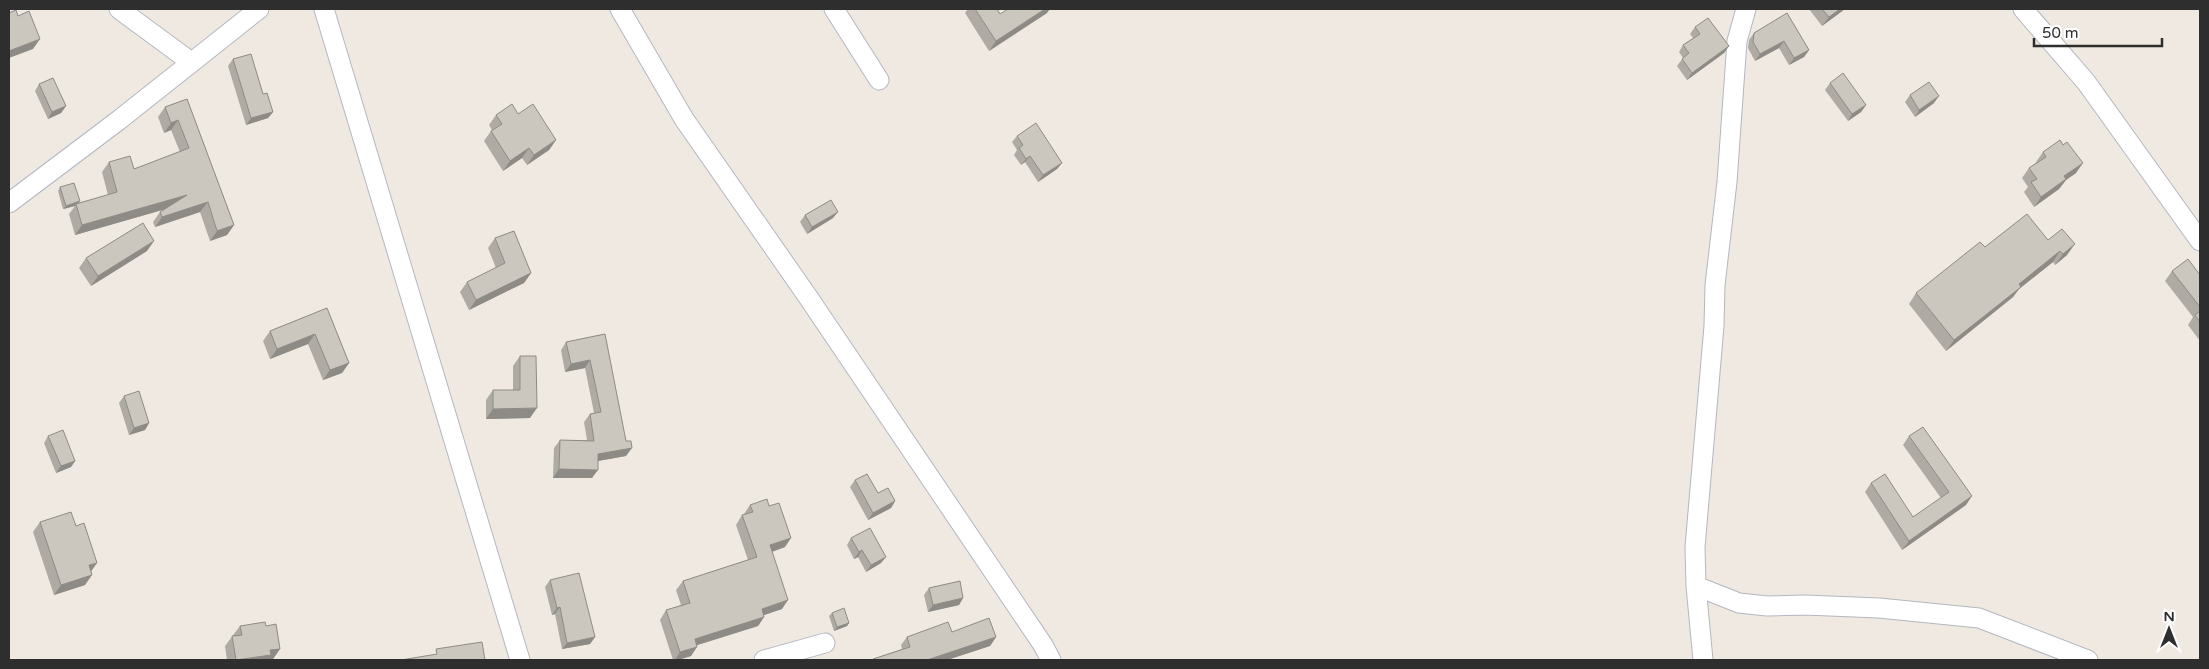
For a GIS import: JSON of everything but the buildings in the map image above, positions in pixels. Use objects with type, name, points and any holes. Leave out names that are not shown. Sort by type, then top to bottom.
[{"type":"street","points":[[119,9],[128,18],[191,62]]},
{"type":"street","points":[[9,203],[120,120],[259,9]]},
{"type":"street","points":[[324,9],[520,660]]},
{"type":"street","points":[[620,9],[684,119],[824,322],[1032,629],[1051,660]]},
{"type":"street","points":[[834,9],[878,80]]},
{"type":"street","points":[[1703,660],[1696,586],[1695,547],[1714,326],[1715,285],[1727,182],[1737,41],[1746,9]]},
{"type":"street","points":[[2023,9],[2086,82],[2200,241]]},
{"type":"street","points":[[1696,586],[1740,603],[1767,606],[1805,605],[1879,608],[1979,618],[2088,660]]},
{"type":"street","points":[[764,660],[825,643]]}]
